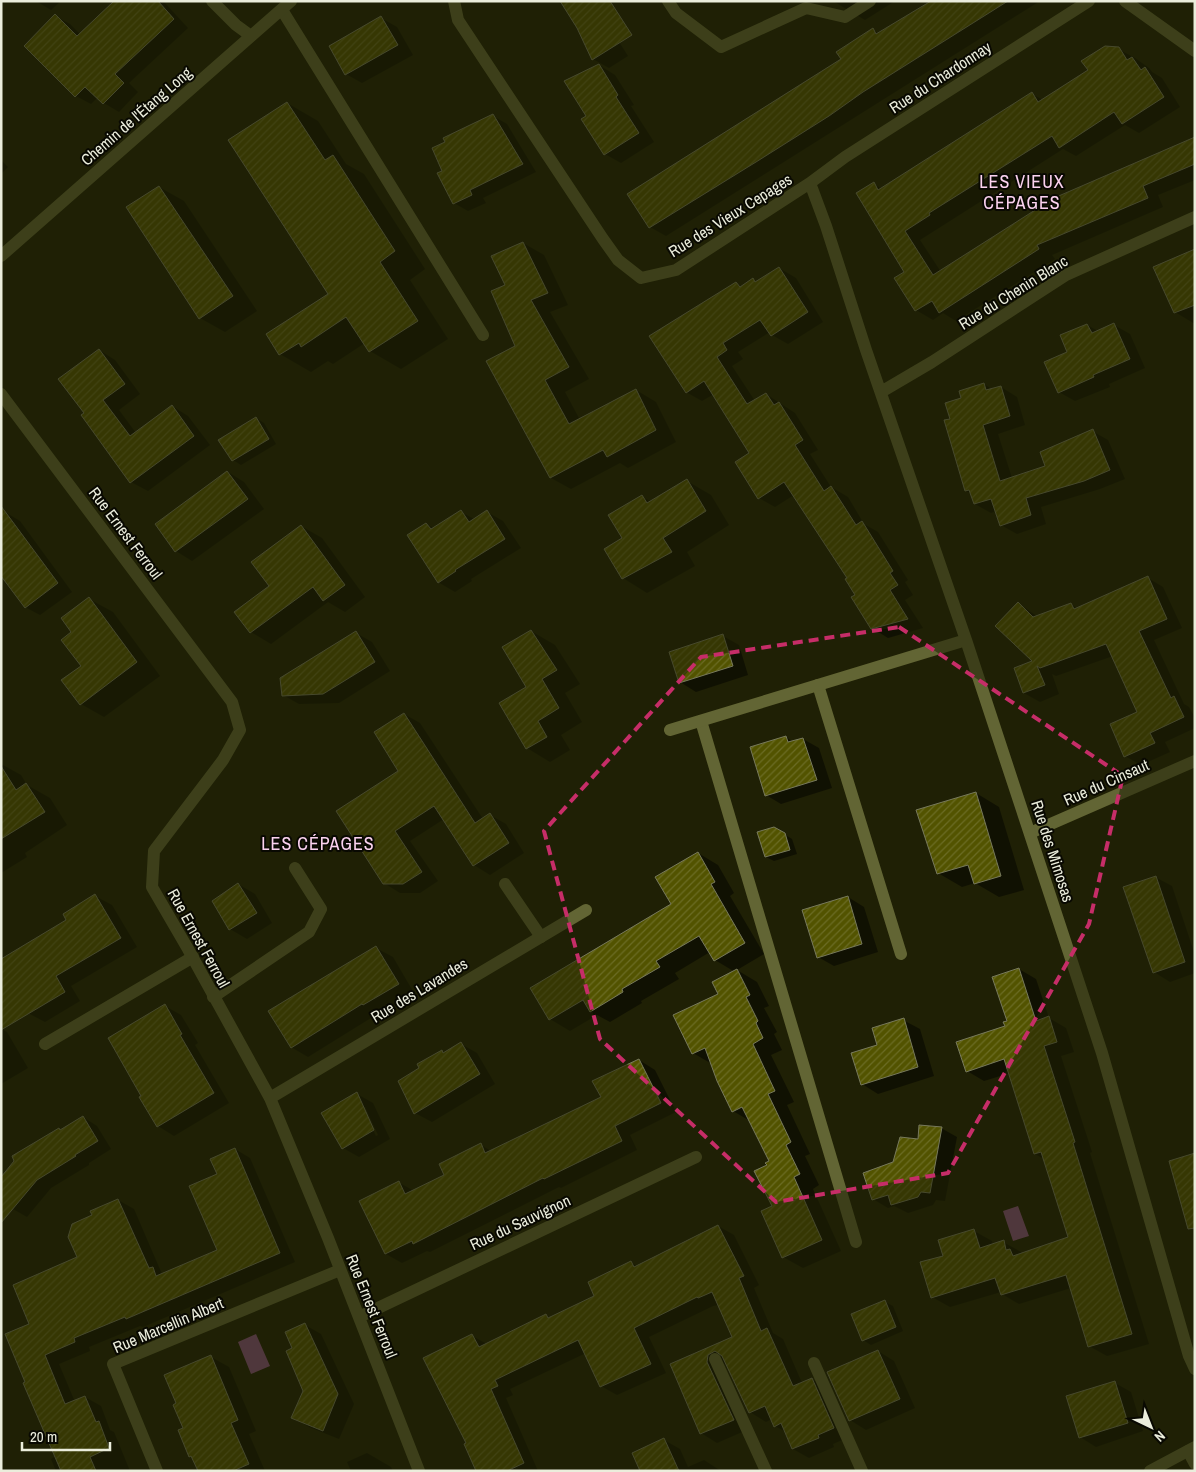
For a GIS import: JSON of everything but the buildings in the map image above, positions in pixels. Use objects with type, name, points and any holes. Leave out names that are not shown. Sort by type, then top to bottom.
[{"type":"street","points":[[212,1],[236,25],[251,36]]},
{"type":"street","name":"Rue des Vieux Cepages","points":[[454,1],[458,20],[603,239],[618,260],[642,278],[676,270],[810,183],[966,640]]},
{"type":"street","points":[[668,1],[676,13],[721,47],[806,8],[845,18],[870,1]]},
{"type":"street","name":"Rue du Chardonnay","points":[[810,183],[845,157],[1089,1]]},
{"type":"street","points":[[1125,1],[1195,51]]},
{"type":"street","points":[[287,6],[483,335]]},
{"type":"street","name":"Chemin de l'Étang Long","points":[[1,256],[287,6]]},
{"type":"street","name":"Rue du Chenin Blanc","points":[[881,392],[932,362],[1066,275],[1195,217]]},
{"type":"street","name":"Rue Ernest Ferroul","points":[[1,394],[232,702],[240,730],[222,760],[154,851],[152,887],[193,957],[213,997],[270,1098],[359,1316],[419,1471]]},
{"type":"street","points":[[670,730],[966,640]]},
{"type":"street","name":"Rue des Mimosas","points":[[966,640],[1102,1053],[1189,1356],[1195,1370]]},
{"type":"street","points":[[818,685],[901,954]]},
{"type":"street","points":[[702,721],[856,1242]]},
{"type":"street","name":"Rue du Cinsaut","points":[[1030,833],[1195,761]]},
{"type":"street","points":[[213,997],[309,932],[321,909],[296,868]]},
{"type":"street","points":[[505,884],[541,936]]},
{"type":"street","name":"Rue des Lavandes","points":[[270,1098],[586,910]]},
{"type":"street","points":[[45,1044],[193,957]]},
{"type":"street","name":"Rue du Sauvignon","points":[[359,1316],[696,1157]]},
{"type":"street","name":"Rue Marcellin Albert","points":[[157,1471],[113,1364],[340,1270]]},
{"type":"street","points":[[715,1359],[766,1471]]},
{"type":"street","points":[[814,1363],[862,1471]]},
{"type":"street","points":[[1150,1471],[1191,1449],[1195,1464]]},
{"type":"highlighted area","points":[[899,627],[1123,776],[1089,924],[948,1173],[776,1202],[600,1039],[544,831],[701,657]]},
{"type":"shaded area","points":[[1018,1206],[1029,1236],[1013,1241],[1003,1211]]},
{"type":"shaded area","points":[[256,1334],[270,1366],[251,1374],[238,1342]]},
{"type":"district","name":"LES VIEUX CÉPAGES","points":[[1022,191]]},
{"type":"district","name":"LES CÉPAGES","points":[[318,843]]}]
